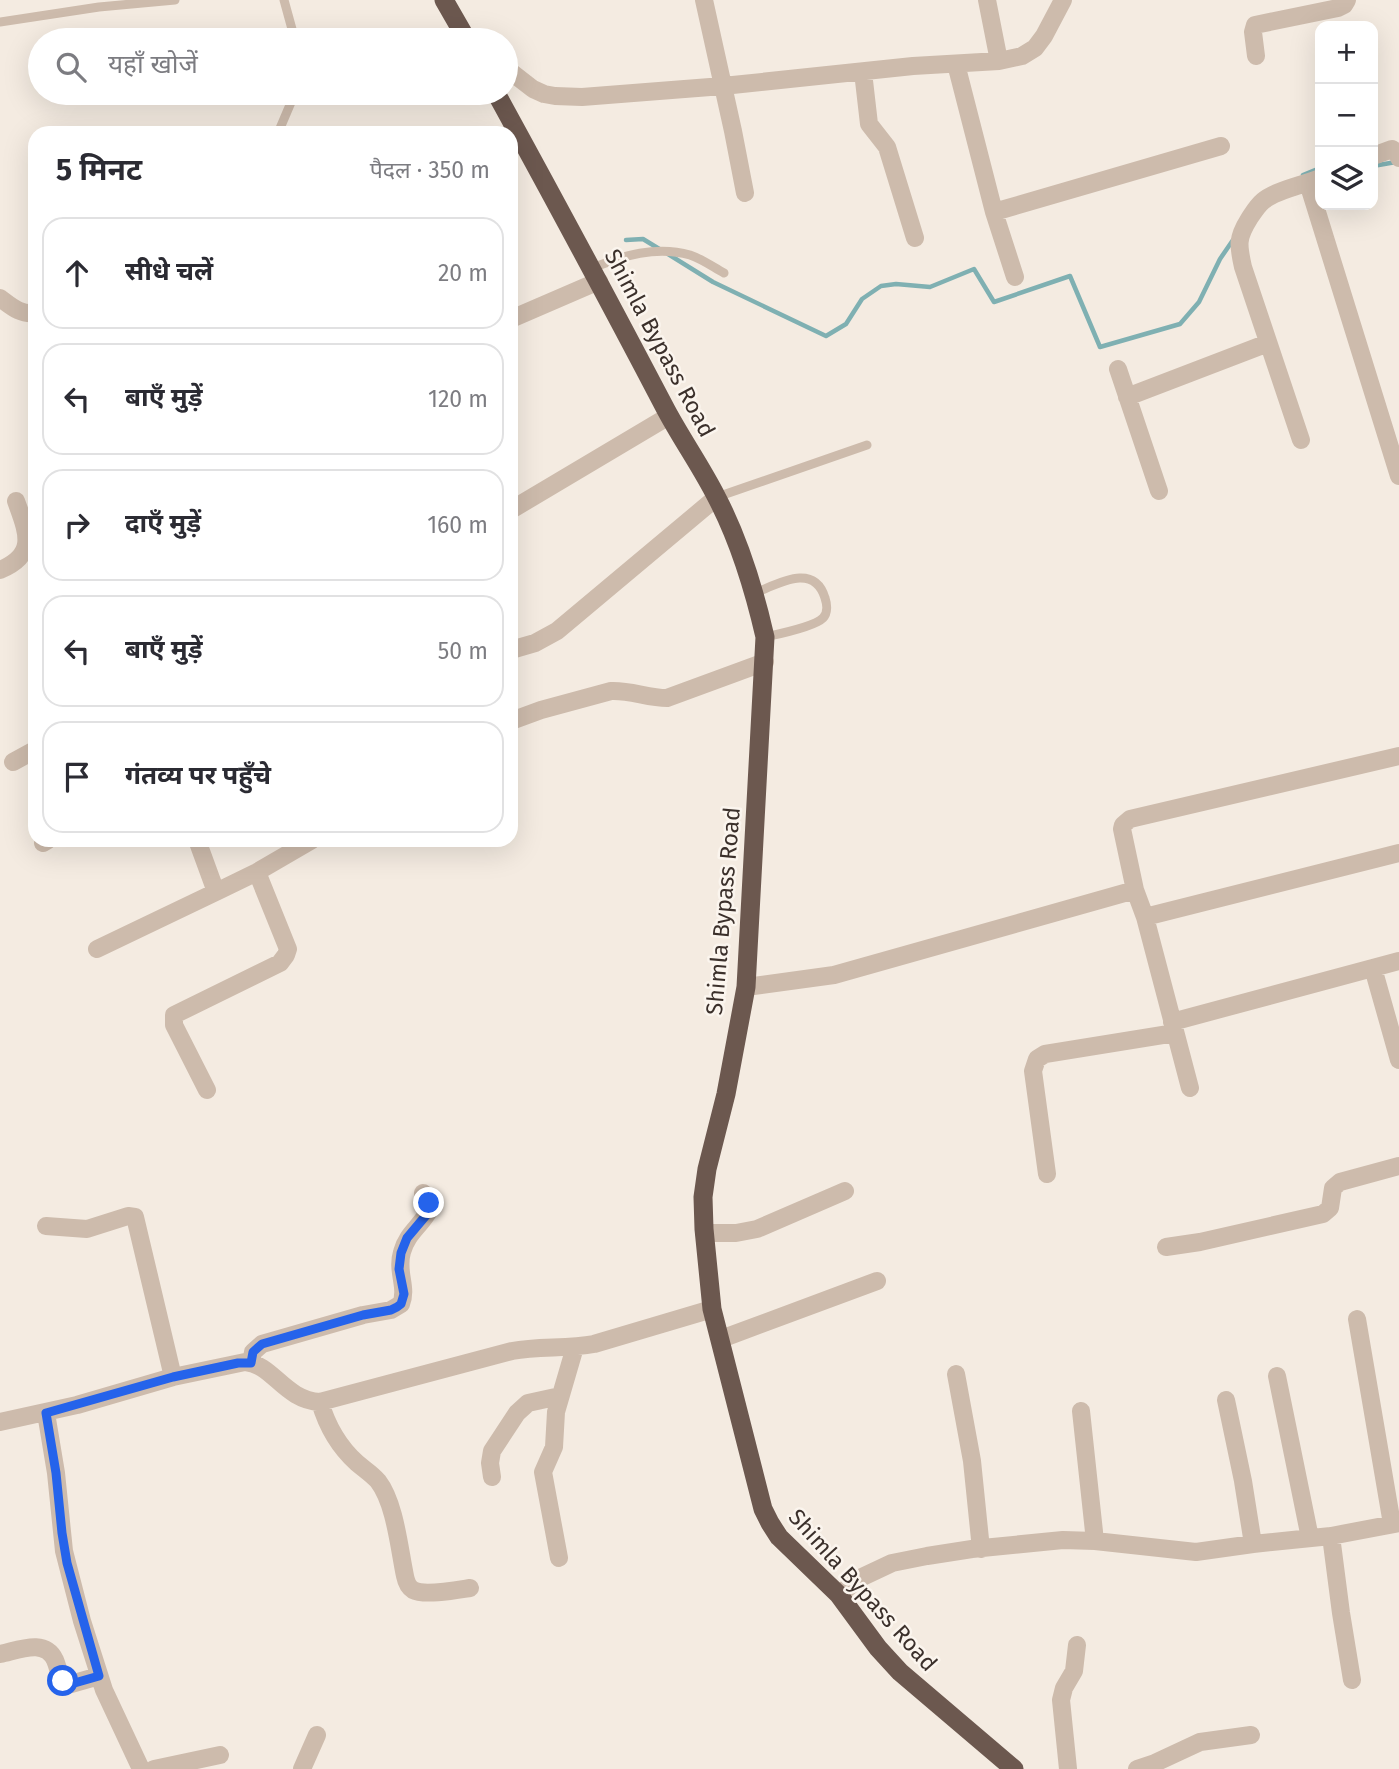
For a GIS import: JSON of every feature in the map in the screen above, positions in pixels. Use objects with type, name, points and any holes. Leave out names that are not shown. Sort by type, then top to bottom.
[{"type":"highway","points":[[444,0],[461,28]]},
{"type":"highway","name":"Shimla Bypass Road","points":[[503,105],[514,126]]},
{"type":"highway","name":"Shimla Bypass Road","points":[[518,133],[669,416],[717,497],[743,557],[765,637],[746,987],[703,1197],[712,1309],[764,1508],[770,1524],[779,1536],[839,1595],[878,1648],[900,1671],[1014,1769]]},
{"type":"street","points":[[704,0],[745,193]]},
{"type":"street","points":[[987,0],[999,61]]},
{"type":"street","points":[[518,77],[533,89],[555,96],[608,95],[999,61],[1022,56],[1035,47],[1044,36],[1063,0]]},
{"type":"street","points":[[1256,56],[1253,32],[1255,25],[1339,8],[1347,0]]},
{"type":"street","points":[[956,64],[994,212],[1015,277]]},
{"type":"street","points":[[863,72],[869,124],[887,147],[915,238]]},
{"type":"street","points":[[994,212],[1221,146]]},
{"type":"street","points":[[1378,154],[1389,150],[1397,152]]},
{"type":"street","points":[[1301,440],[1238,247],[1241,232],[1263,201],[1314,181],[1399,476]]},
{"type":"street","points":[[518,315],[596,275]]},
{"type":"street","points":[[0,298],[20,312],[28,314]]},
{"type":"street","points":[[1128,397],[1268,343]]},
{"type":"street","points":[[1118,369],[1159,491]]},
{"type":"street","points":[[518,506],[669,416]]},
{"type":"street","points":[[518,648],[557,631],[717,497]]},
{"type":"street","points":[[0,570],[12,566],[25,549],[26,530],[16,501]]},
{"type":"street","points":[[518,719],[541,710],[611,691],[667,698],[765,662]]},
{"type":"street","points":[[13,762],[28,754]]},
{"type":"street","points":[[1190,1088],[1145,917],[1135,890],[1123,825],[1130,819],[1399,756]]},
{"type":"street","points":[[200,847],[216,892]]},
{"type":"street","points":[[97,949],[257,872],[300,847]]},
{"type":"street","points":[[1145,917],[1399,853]]},
{"type":"street","points":[[207,1090],[174,1025],[173,1016],[284,959],[288,949],[257,872]]},
{"type":"street","points":[[746,987],[834,975],[1135,890]]},
{"type":"street","points":[[1046,1174],[1032,1071],[1037,1059],[1045,1054],[1174,1028],[1399,961]]},
{"type":"street","points":[[1373,968],[1399,1060]]},
{"type":"street","points":[[1166,1248],[1322,1214],[1330,1208],[1333,1188],[1340,1182],[1399,1166]]},
{"type":"street","points":[[704,1233],[736,1233],[757,1229],[845,1191]]},
{"type":"street","points":[[251,1363],[253,1352],[262,1344],[363,1315],[391,1310],[401,1304],[404,1294],[399,1269],[401,1253],[407,1238],[430,1209],[423,1193]]},
{"type":"street","points":[[46,1226],[88,1229],[128,1216],[135,1217],[173,1377]]},
{"type":"street","points":[[721,1339],[877,1280]]},
{"type":"street","points":[[0,1422],[46,1413],[173,1377],[238,1363],[251,1363],[296,1396],[311,1402],[320,1402],[512,1351],[532,1347],[594,1344],[712,1309]]},
{"type":"street","points":[[839,1595],[858,1579],[892,1563],[981,1549],[1063,1540],[1195,1552],[1331,1536],[1395,1523],[1357,1319]]},
{"type":"street","points":[[559,1558],[543,1472],[554,1447],[556,1412],[575,1347]]},
{"type":"street","points":[[956,1374],[972,1461],[981,1549]]},
{"type":"street","points":[[1277,1376],[1310,1538]]},
{"type":"street","points":[[492,1477],[492,1451],[517,1413],[528,1403],[560,1396]]},
{"type":"street","points":[[1226,1400],[1253,1544]]},
{"type":"street","points":[[320,1402],[332,1433],[356,1462],[377,1480],[386,1494],[409,1586],[423,1592],[470,1588]]},
{"type":"street","points":[[1081,1411],[1095,1541]]},
{"type":"street","points":[[46,1413],[67,1563],[104,1690],[141,1769]]},
{"type":"street","points":[[1331,1536],[1352,1680]]},
{"type":"street","points":[[1068,1769],[1061,1700],[1064,1688],[1074,1671],[1077,1645]]},
{"type":"street","points":[[0,1654],[41,1647],[53,1657],[63,1681],[71,1684],[99,1676]]},
{"type":"street","points":[[302,1769],[317,1734]]},
{"type":"street","points":[[1137,1769],[1200,1742],[1251,1735]]},
{"type":"street","points":[[154,1769],[220,1755]]},
{"type":"lane","points":[[0,22],[99,7],[175,0]]},
{"type":"lane","points":[[284,0],[292,28]]},
{"type":"lane","points":[[281,126],[290,105]]},
{"type":"lane","points":[[596,275],[633,254],[659,252],[690,255],[724,273]]},
{"type":"lane","points":[[717,497],[867,445]]},
{"type":"lane","points":[[755,593],[791,579],[805,578],[821,587],[827,605],[824,617],[815,623],[765,637]]},
{"type":"waterway","points":[[1378,165],[1396,162]]},
{"type":"waterway","points":[[1303,175],[1315,170]]},
{"type":"waterway","points":[[626,240],[643,239],[661,250]]},
{"type":"waterway","points":[[668,254],[713,282],[826,336],[846,324],[862,299],[881,286],[896,284],[930,287],[974,269],[994,302],[1070,276],[1100,347],[1180,324],[1199,302],[1220,259],[1233,240]]},
{"type":"route","points":[[63,1681],[71,1684],[99,1676],[67,1563],[46,1413],[173,1377],[238,1363],[251,1363],[253,1352],[262,1344],[397,1307],[404,1294],[399,1269],[401,1253],[413,1229],[428,1213],[429,1203]]}]
